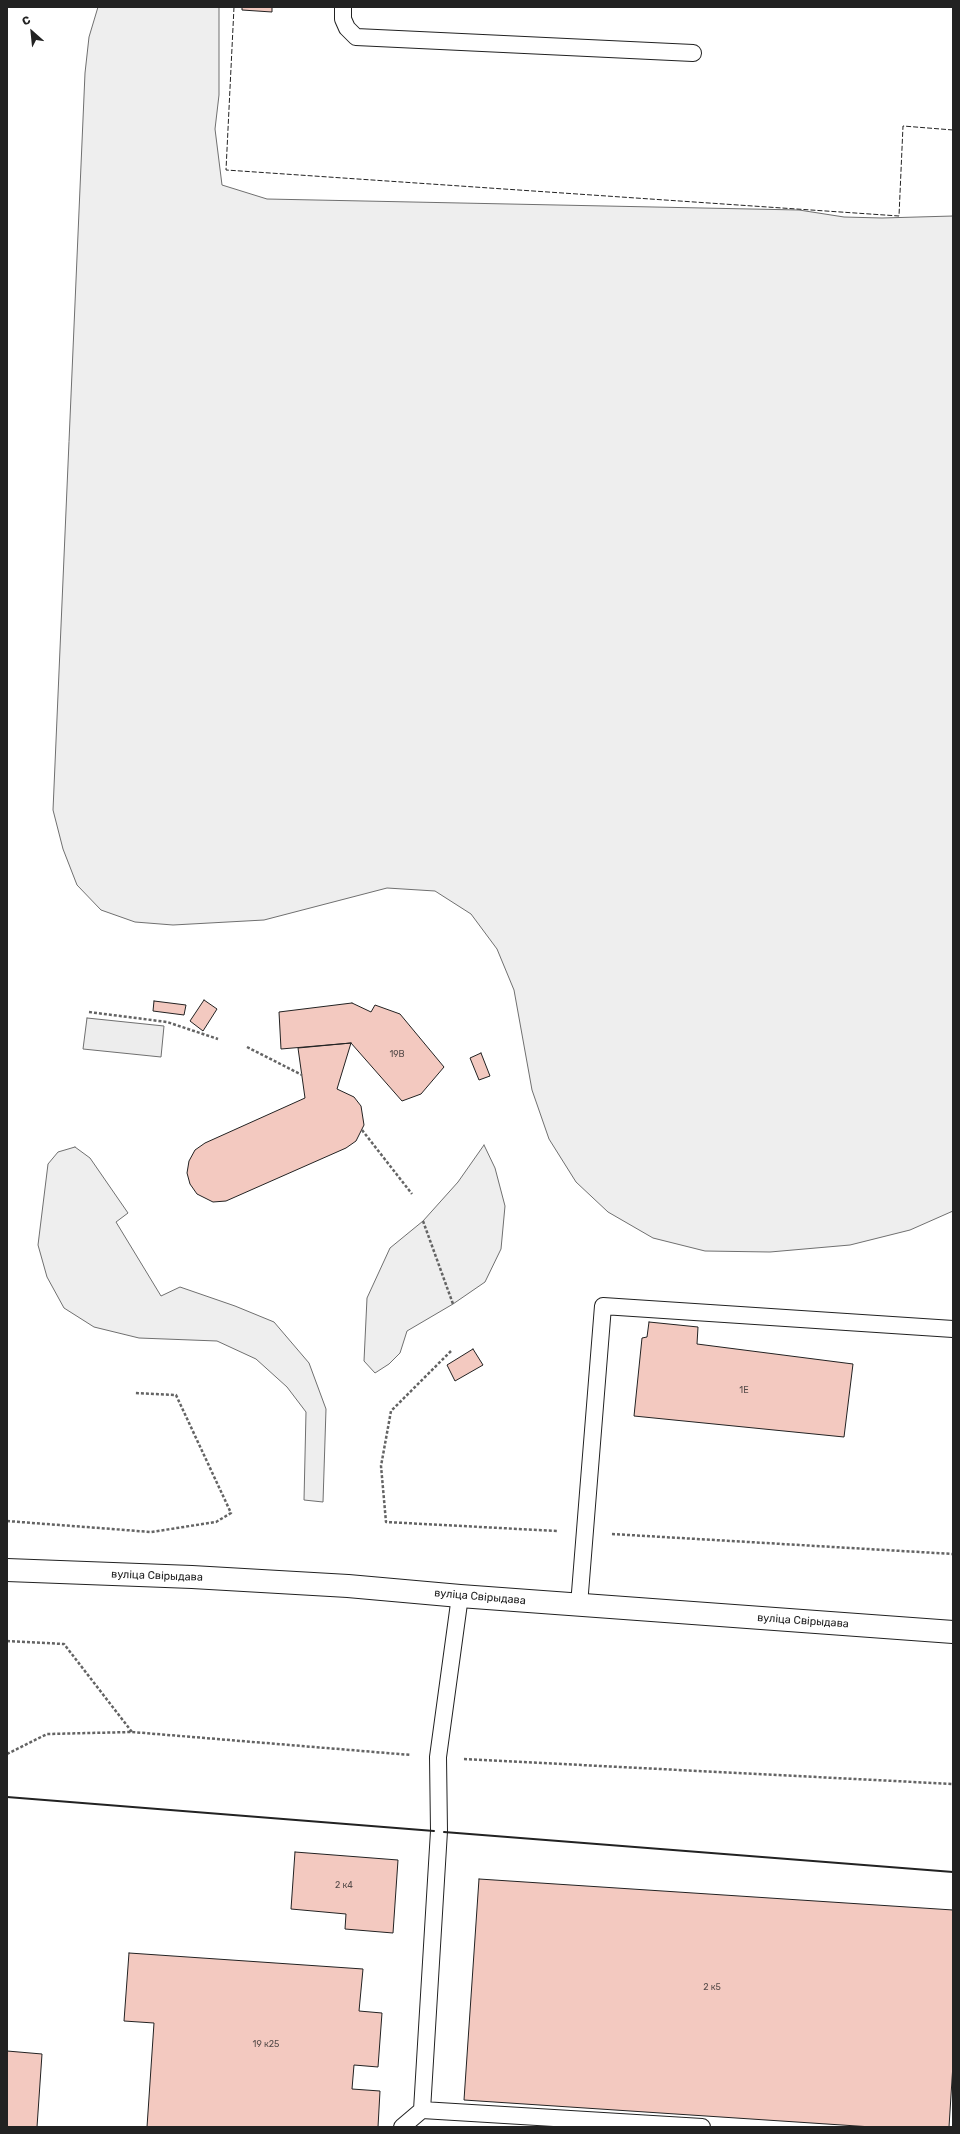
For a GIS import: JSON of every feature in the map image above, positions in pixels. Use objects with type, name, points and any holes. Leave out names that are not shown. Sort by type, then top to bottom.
[{"type":"main road","name":"вуліца Свірыдава","points":[[7,1570],[348,1586],[460,1596],[953,1632]]},
{"type":"lane","points":[[343,7],[343,18],[347,28],[356,38],[693,53]]},
{"type":"lane","points":[[579,1605],[603,1306],[953,1329]]},
{"type":"lane","points":[[422,2110],[439,1831],[438,1757],[460,1596]]},
{"type":"lane","points":[[402,2127],[422,2110],[702,2127]]},
{"type":"path","points":[[89,1012],[167,1022],[218,1039]]},
{"type":"path","points":[[247,1047],[302,1075]]},
{"type":"path","points":[[362,1130],[412,1194]]},
{"type":"path","points":[[423,1221],[453,1304]]},
{"type":"path","points":[[451,1351],[391,1411],[381,1466],[386,1522],[953,1554]]},
{"type":"path","points":[[7,1521],[152,1532],[216,1522],[231,1513],[176,1395],[135,1393]]},
{"type":"path","points":[[7,1641],[64,1644],[132,1732]]},
{"type":"path","points":[[7,1754],[47,1734],[132,1732],[438,1757],[953,1784]]},
{"type":"shaded area","points":[[98,7],[219,7],[219,95],[215,129],[222,185],[267,199],[799,210],[844,217],[882,218],[953,216],[953,1211],[910,1230],[850,1245],[770,1252],[705,1251],[653,1238],[608,1212],[576,1182],[549,1139],[532,1090],[514,990],[497,949],[471,914],[435,891],[387,888],[264,920],[173,925],[135,922],[101,910],[77,885],[63,849],[53,810],[85,73],[89,37]]},
{"type":"shaded area","points":[[87,1018],[164,1026],[161,1057],[83,1049]]},
{"type":"shaded area","points":[[484,1145],[495,1168],[505,1206],[501,1249],[485,1282],[453,1304],[407,1331],[400,1353],[389,1364],[375,1373],[364,1361],[367,1298],[390,1248],[423,1221],[458,1182]]},
{"type":"shaded area","points":[[75,1147],[90,1158],[128,1213],[116,1222],[161,1296],[180,1287],[235,1306],[274,1322],[309,1363],[326,1409],[323,1502],[304,1500],[306,1412],[287,1387],[256,1359],[217,1341],[139,1338],[94,1327],[64,1308],[47,1277],[38,1245],[48,1164],[58,1152]]},
{"type":"building","points":[[242,7],[272,7],[272,12],[242,10]]},
{"type":"building","points":[[204,1000],[217,1009],[203,1031],[190,1021]]},
{"type":"building","points":[[154,1001],[186,1005],[184,1015],[153,1011]]},
{"type":"building","points":[[352,1003],[371,1012],[375,1005],[400,1014],[444,1067],[421,1094],[402,1101],[351,1043],[281,1049],[279,1012]]},
{"type":"building","points":[[351,1043],[337,1089],[354,1097],[361,1106],[364,1125],[356,1141],[346,1148],[226,1201],[213,1202],[197,1194],[190,1184],[187,1173],[189,1161],[195,1150],[205,1143],[305,1098],[298,1048]]},
{"type":"building","points":[[481,1053],[490,1076],[479,1080],[470,1058]]},
{"type":"building","points":[[649,1322],[698,1327],[697,1344],[853,1364],[844,1437],[634,1416],[642,1338],[647,1337]]},
{"type":"building","points":[[473,1349],[483,1365],[455,1381],[447,1365]]},
{"type":"building","points":[[295,1852],[398,1860],[393,1933],[345,1929],[346,1914],[291,1909]]},
{"type":"building","points":[[479,1879],[953,1910],[953,2064],[949,2127],[872,2127],[464,2100]]},
{"type":"building","points":[[129,1953],[363,1969],[359,2011],[382,2013],[378,2067],[354,2065],[352,2089],[380,2091],[378,2127],[147,2127],[154,2023],[124,2021]]},
{"type":"building","points":[[7,2051],[42,2054],[37,2127],[7,2127]]},
{"type":"fence","points":[[234,7],[226,170],[899,216],[903,126],[953,130]]},
{"type":"wall","points":[[7,1797],[434,1831]]},
{"type":"wall","points":[[444,1832],[953,1872]]}]
